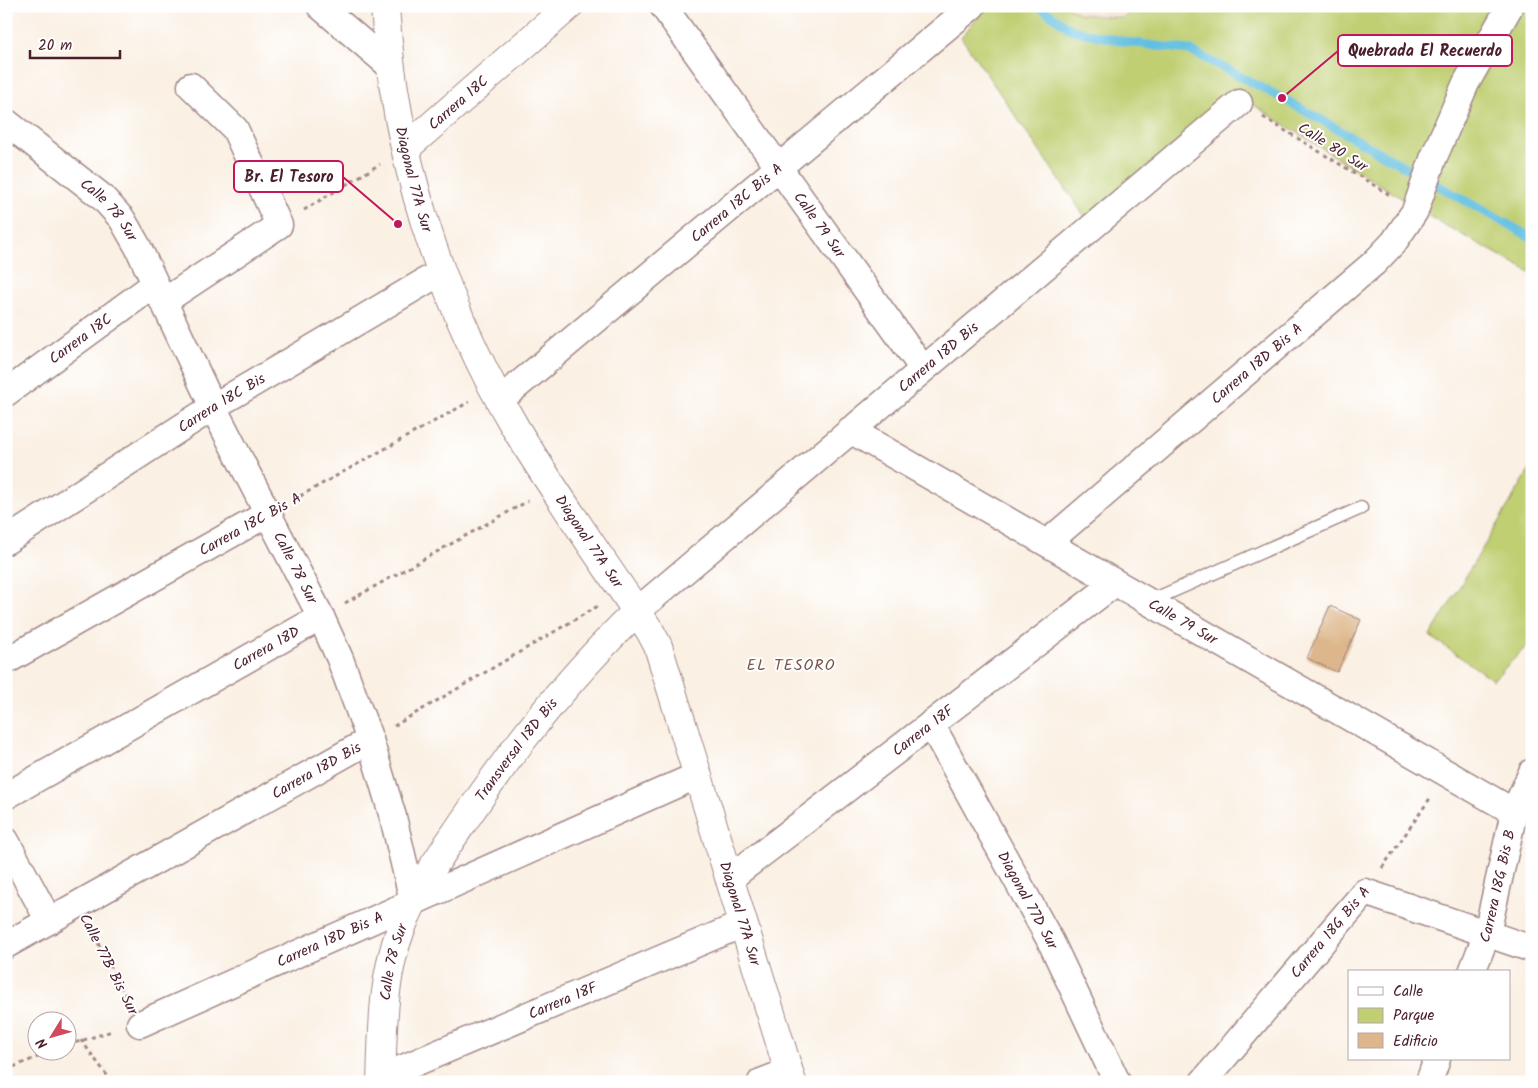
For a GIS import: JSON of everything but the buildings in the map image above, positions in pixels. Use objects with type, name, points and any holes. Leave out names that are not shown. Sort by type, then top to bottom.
[{"type":"street","points":[[320,6],[390,66]]},
{"type":"street","name":"Diagonal 77A Sur","points":[[385,6],[390,66],[406,148],[426,229],[440,272],[497,394],[552,488],[650,631],[666,667],[742,924],[790,1076]]},
{"type":"street","name":"Carrera 18C","points":[[406,148],[569,6]]},
{"type":"street","name":"Calle 79 Sur","points":[[663,6],[923,369]]},
{"type":"street","name":"Carrera 18C Bis A","points":[[497,394],[778,168],[972,6]]},
{"type":"street","name":"Carrera 18D Bis A","points":[[1047,543],[1374,263],[1394,242],[1418,204],[1433,159],[1466,83],[1510,6]]},
{"type":"street","points":[[191,86],[235,129],[279,225]]},
{"type":"street","name":"Carrera 18D Bis","points":[[630,601],[850,430],[1239,103]]},
{"type":"street","name":"Calle 78 Sur","points":[[6,122],[102,197],[122,219],[212,407],[321,617],[340,659],[370,740],[393,817],[413,901],[396,944],[387,986],[381,1024],[381,1079]]},
{"type":"street","name":"Carrera 18C","points":[[6,393],[159,293],[279,225]]},
{"type":"street","name":"Carrera 18C Bis","points":[[6,541],[212,407],[440,272]]},
{"type":"street","name":"Calle 79 Sur","points":[[850,430],[1514,812]]},
{"type":"street","name":"Carrera 18C Bis A","points":[[6,660],[267,514]]},
{"type":"street","name":"Carrera 18F","points":[[730,880],[1115,583]]},
{"type":"street","name":"Transversal 18D Bis","points":[[413,901],[437,859],[485,790],[577,673],[630,601]]},
{"type":"street","name":"Carrera 18D","points":[[6,796],[321,617]]},
{"type":"street","name":"Diagonal 77D Sur","points":[[931,724],[1051,942],[1116,1082]]},
{"type":"street","name":"Carrera 18D Bis","points":[[6,945],[370,740]]},
{"type":"street","name":"Carrera 18G Bis B","points":[[1473,970],[1487,933],[1514,812],[1532,772]]},
{"type":"street","name":"Carrera 18D Bis A","points":[[140,1024],[698,775]]},
{"type":"street","points":[[6,841],[49,921]]},
{"type":"street","points":[[1365,892],[1532,949]]},
{"type":"street","name":"Carrera 18G Bis A","points":[[1203,1082],[1365,892]]},
{"type":"street","name":"Carrera 18F","points":[[381,1079],[742,924]]},
{"type":"street","points":[[1429,1082],[1437,1060]]},
{"type":"street","points":[[761,1082],[790,1076]]},
{"type":"lane","points":[[1148,602],[1361,508]]},
{"type":"path","name":"Calle 80 Sur","points":[[1239,103],[1418,204]]},
{"type":"path","points":[[279,225],[406,148]]},
{"type":"path","name":"Carrera 18C Bis A","points":[[267,514],[497,394]]},
{"type":"path","points":[[321,617],[552,488]]},
{"type":"path","name":"Carrera 18D Bis","points":[[370,740],[630,601]]},
{"type":"path","name":"Carrera 18G Bis A","points":[[1365,892],[1448,774]]},
{"type":"path","name":"Calle 77B Bis Sur","points":[[78,905],[140,1024]]},
{"type":"path","points":[[78,1041],[140,1024]]},
{"type":"path","points":[[81,1040],[112,1082]]},
{"type":"path","points":[[6,1070],[30,1060]]},
{"type":"shaded area","points":[[1066,6],[1138,6],[1123,18],[1079,14]]},
{"type":"green space","points":[[987,6],[1066,6],[1080,14],[1123,18],[1138,6],[1532,6],[1532,273],[1439,222],[1236,94],[1085,217],[961,37]]},
{"type":"green space","points":[[1532,466],[1532,641],[1493,680],[1430,636]]},
{"type":"waterway","points":[[1039,6],[1072,30],[1127,42],[1189,50],[1282,98],[1532,238]]},
{"type":"place","name":"Quebrada El Recuerdo","points":[[1282,98]]},
{"type":"place","name":"Br. El Tesoro","points":[[398,224]]},
{"type":"district","name":"EL TESORO","points":[[791,664]]}]
